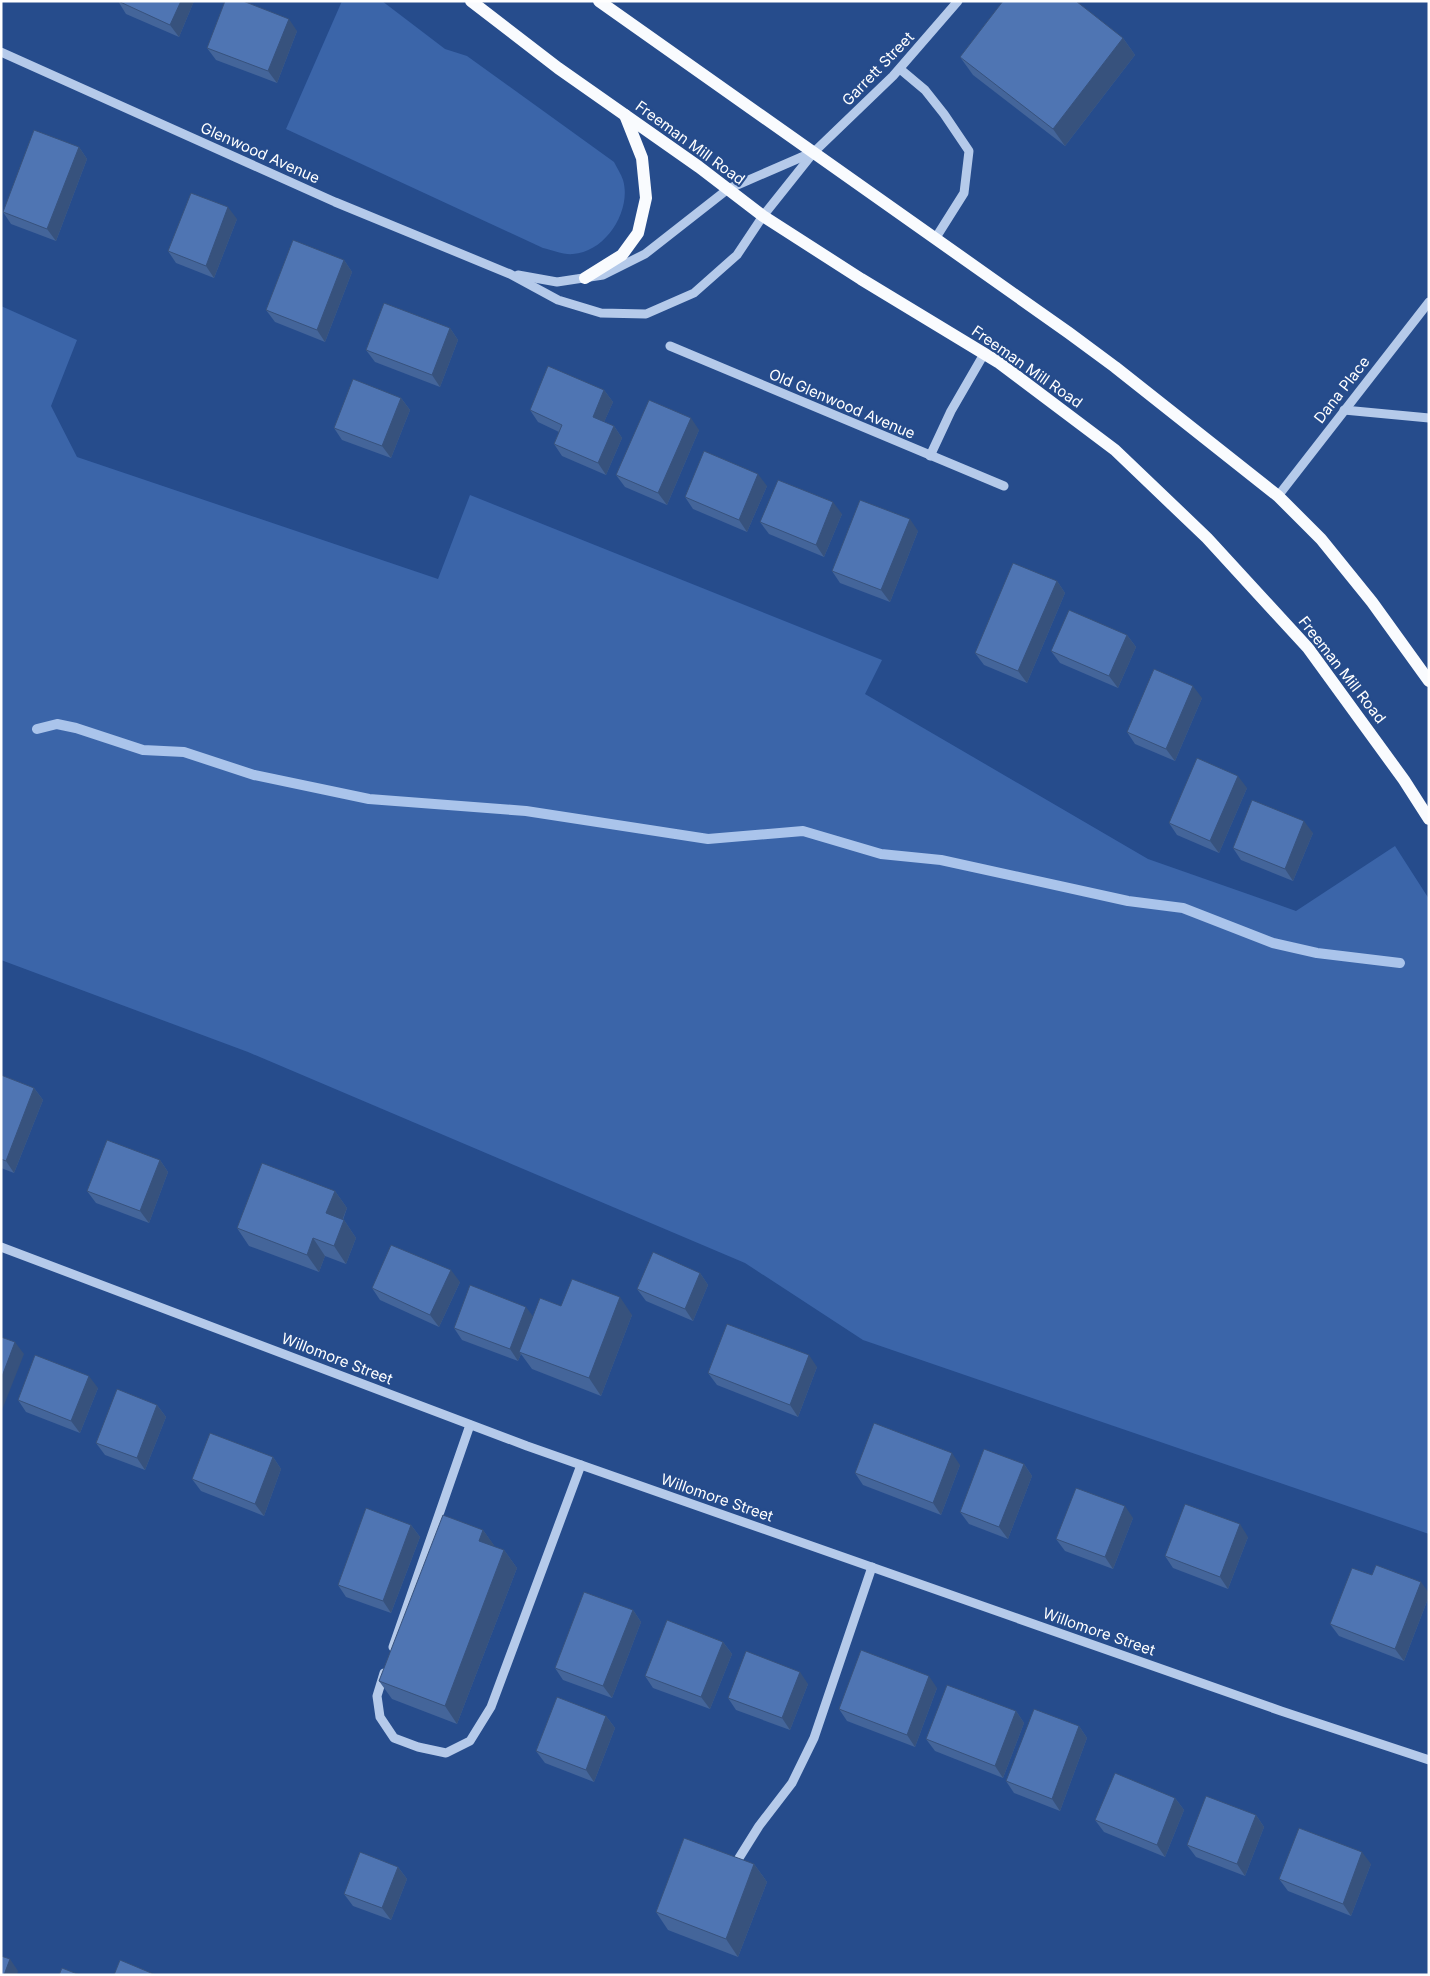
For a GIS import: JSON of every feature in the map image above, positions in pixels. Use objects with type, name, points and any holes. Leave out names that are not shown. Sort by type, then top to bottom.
[{"type":"main road","name":"Freeman Mill Road","points":[[471,1],[558,68],[763,216],[861,279],[998,362],[1115,450],[1207,538],[1308,648],[1404,780],[1429,819]]},
{"type":"main road","points":[[599,1],[1115,367],[1278,496],[1321,539],[1372,602],[1429,681]]},
{"type":"main road","points":[[585,278],[622,255],[638,233],[646,198],[642,158],[625,115]]},
{"type":"street","name":"Garrett Street","points":[[763,216],[814,152],[900,69],[958,1]]},
{"type":"street","name":"Glenwood Avenue","points":[[1,52],[335,202],[510,274],[558,300],[601,313],[646,314],[694,293],[737,255],[763,216]]},
{"type":"street","points":[[900,69],[926,90],[969,152],[964,193],[935,239]]},
{"type":"street","name":"Garrett Street","points":[[728,189],[814,152]]},
{"type":"street","name":"Glenwood Avenue","points":[[510,274],[557,282],[603,275],[644,254],[728,189]]},
{"type":"street","name":"Dana Place","points":[[1278,496],[1429,302]]},
{"type":"street","name":"Old Glenwood Avenue","points":[[670,346],[1004,486]]},
{"type":"street","points":[[930,456],[951,410],[984,354]]},
{"type":"street","points":[[1344,410],[1429,418]]},
{"type":"street","name":"Willomore Street","points":[[1,1247],[581,1465],[1429,1760]]},
{"type":"street","points":[[389,1658],[470,1424]]},
{"type":"street","points":[[386,1667],[377,1696],[380,1717],[394,1738],[418,1747],[446,1753],[470,1741],[491,1707],[581,1465]]},
{"type":"street","points":[[738,1858],[792,1784],[814,1738],[872,1567]]},
{"type":"shaded area","points":[[342,1],[382,1],[445,49],[467,56],[614,162],[623,180],[624,204],[614,228],[606,238],[596,246],[573,254],[543,248],[286,129]]},
{"type":"shaded area","points":[[1,306],[77,340],[51,406],[77,457],[438,579],[470,495],[882,660],[865,694],[1148,859],[1296,911],[1395,846],[1429,899],[1429,1534],[863,1340],[745,1263],[248,1052],[1,960]]},
{"type":"building","points":[[118,1],[181,1],[170,25]]},
{"type":"building","points":[[225,1],[243,1],[289,19],[268,71],[207,48]]},
{"type":"building","points":[[1003,1],[1076,1],[1123,38],[1053,129],[960,57]]},
{"type":"building","points":[[34,130],[79,147],[47,229],[3,212]]},
{"type":"building","points":[[191,193],[228,207],[206,266],[168,251]]},
{"type":"building","points":[[293,240],[344,260],[317,330],[266,310]]},
{"type":"building","points":[[384,303],[450,328],[432,375],[366,350]]},
{"type":"building","points":[[548,366],[604,390],[593,417],[614,426],[598,463],[554,444],[562,425],[530,410]]},
{"type":"building","points":[[353,379],[401,398],[382,446],[334,428]]},
{"type":"building","points":[[649,400],[691,418],[658,493],[616,475]]},
{"type":"building","points":[[704,451],[758,474],[739,520],[685,497]]},
{"type":"building","points":[[778,480],[833,502],[816,545],[760,522]]},
{"type":"building","points":[[860,500],[910,519],[881,590],[832,571]]},
{"type":"building","points":[[1013,563],[1057,581],[1018,671],[975,653]]},
{"type":"building","points":[[1069,610],[1127,635],[1109,676],[1051,651]]},
{"type":"building","points":[[1154,669],[1193,686],[1166,749],[1127,732]]},
{"type":"building","points":[[1197,758],[1238,776],[1210,841],[1169,823]]},
{"type":"building","points":[[1252,800],[1304,821],[1285,869],[1233,848]]},
{"type":"building","points":[[1,1075],[34,1088],[6,1161],[1,1159]]},
{"type":"building","points":[[107,1140],[160,1160],[140,1211],[87,1191]]},
{"type":"building","points":[[262,1163],[335,1191],[326,1213],[344,1220],[334,1246],[313,1238],[307,1255],[237,1228]]},
{"type":"building","points":[[391,1245],[451,1270],[430,1315],[372,1288]]},
{"type":"building","points":[[653,1252],[700,1273],[685,1309],[637,1289]]},
{"type":"building","points":[[572,1279],[620,1297],[589,1378],[519,1352],[540,1298],[561,1306]]},
{"type":"building","points":[[470,1285],[526,1307],[510,1349],[454,1328]]},
{"type":"building","points":[[727,1324],[809,1355],[790,1405],[708,1373]]},
{"type":"building","points":[[1,1337],[15,1342],[1,1379]]},
{"type":"building","points":[[35,1355],[89,1376],[71,1421],[18,1400]]},
{"type":"building","points":[[117,1389],[157,1405],[137,1458],[96,1443]]},
{"type":"building","points":[[874,1423],[952,1453],[933,1503],[855,1473]]},
{"type":"building","points":[[210,1433],[273,1457],[255,1504],[192,1479]]},
{"type":"building","points":[[984,1449],[1024,1464],[999,1527],[960,1512]]},
{"type":"building","points":[[1076,1488],[1125,1506],[1105,1557],[1056,1539]]},
{"type":"building","points":[[1185,1504],[1240,1524],[1220,1577],[1165,1556]]},
{"type":"building","points":[[366,1508],[411,1525],[383,1601],[338,1585]]},
{"type":"building","points":[[443,1515],[483,1530],[479,1541],[504,1550],[445,1706],[379,1681]]},
{"type":"building","points":[[1376,1565],[1421,1582],[1395,1649],[1330,1624],[1352,1568],[1372,1575]]},
{"type":"building","points":[[584,1592],[633,1610],[603,1686],[555,1668]]},
{"type":"building","points":[[667,1620],[723,1642],[701,1697],[645,1676]]},
{"type":"building","points":[[861,1650],[929,1676],[907,1735],[839,1709]]},
{"type":"building","points":[[746,1651],[800,1672],[782,1718],[728,1698]]},
{"type":"building","points":[[947,1685],[1016,1711],[995,1766],[926,1739]]},
{"type":"building","points":[[557,1697],[606,1716],[586,1770],[536,1751]]},
{"type":"building","points":[[1034,1709],[1079,1726],[1052,1799],[1006,1781]]},
{"type":"building","points":[[1115,1773],[1175,1798],[1157,1845],[1095,1820]]},
{"type":"building","points":[[1206,1796],[1256,1815],[1237,1864],[1187,1845]]},
{"type":"building","points":[[1299,1828],[1362,1852],[1343,1904],[1279,1879]]},
{"type":"building","points":[[684,1838],[754,1864],[726,1939],[656,1912]]},
{"type":"building","points":[[360,1852],[398,1867],[382,1908],[344,1894]]},
{"type":"building","points":[[1,1956],[10,1959],[4,1975],[1,1975]]},
{"type":"building","points":[[120,1960],[156,1975],[114,1975]]},
{"type":"building","points":[[62,1968],[80,1975],[59,1975]]},
{"type":"waterway","points":[[37,729],[57,724],[76,728],[143,750],[184,752],[254,775],[369,799],[526,811],[708,839],[803,831],[881,854],[941,860],[1128,901],[1183,908],[1273,943],[1317,953],[1400,963]]}]
